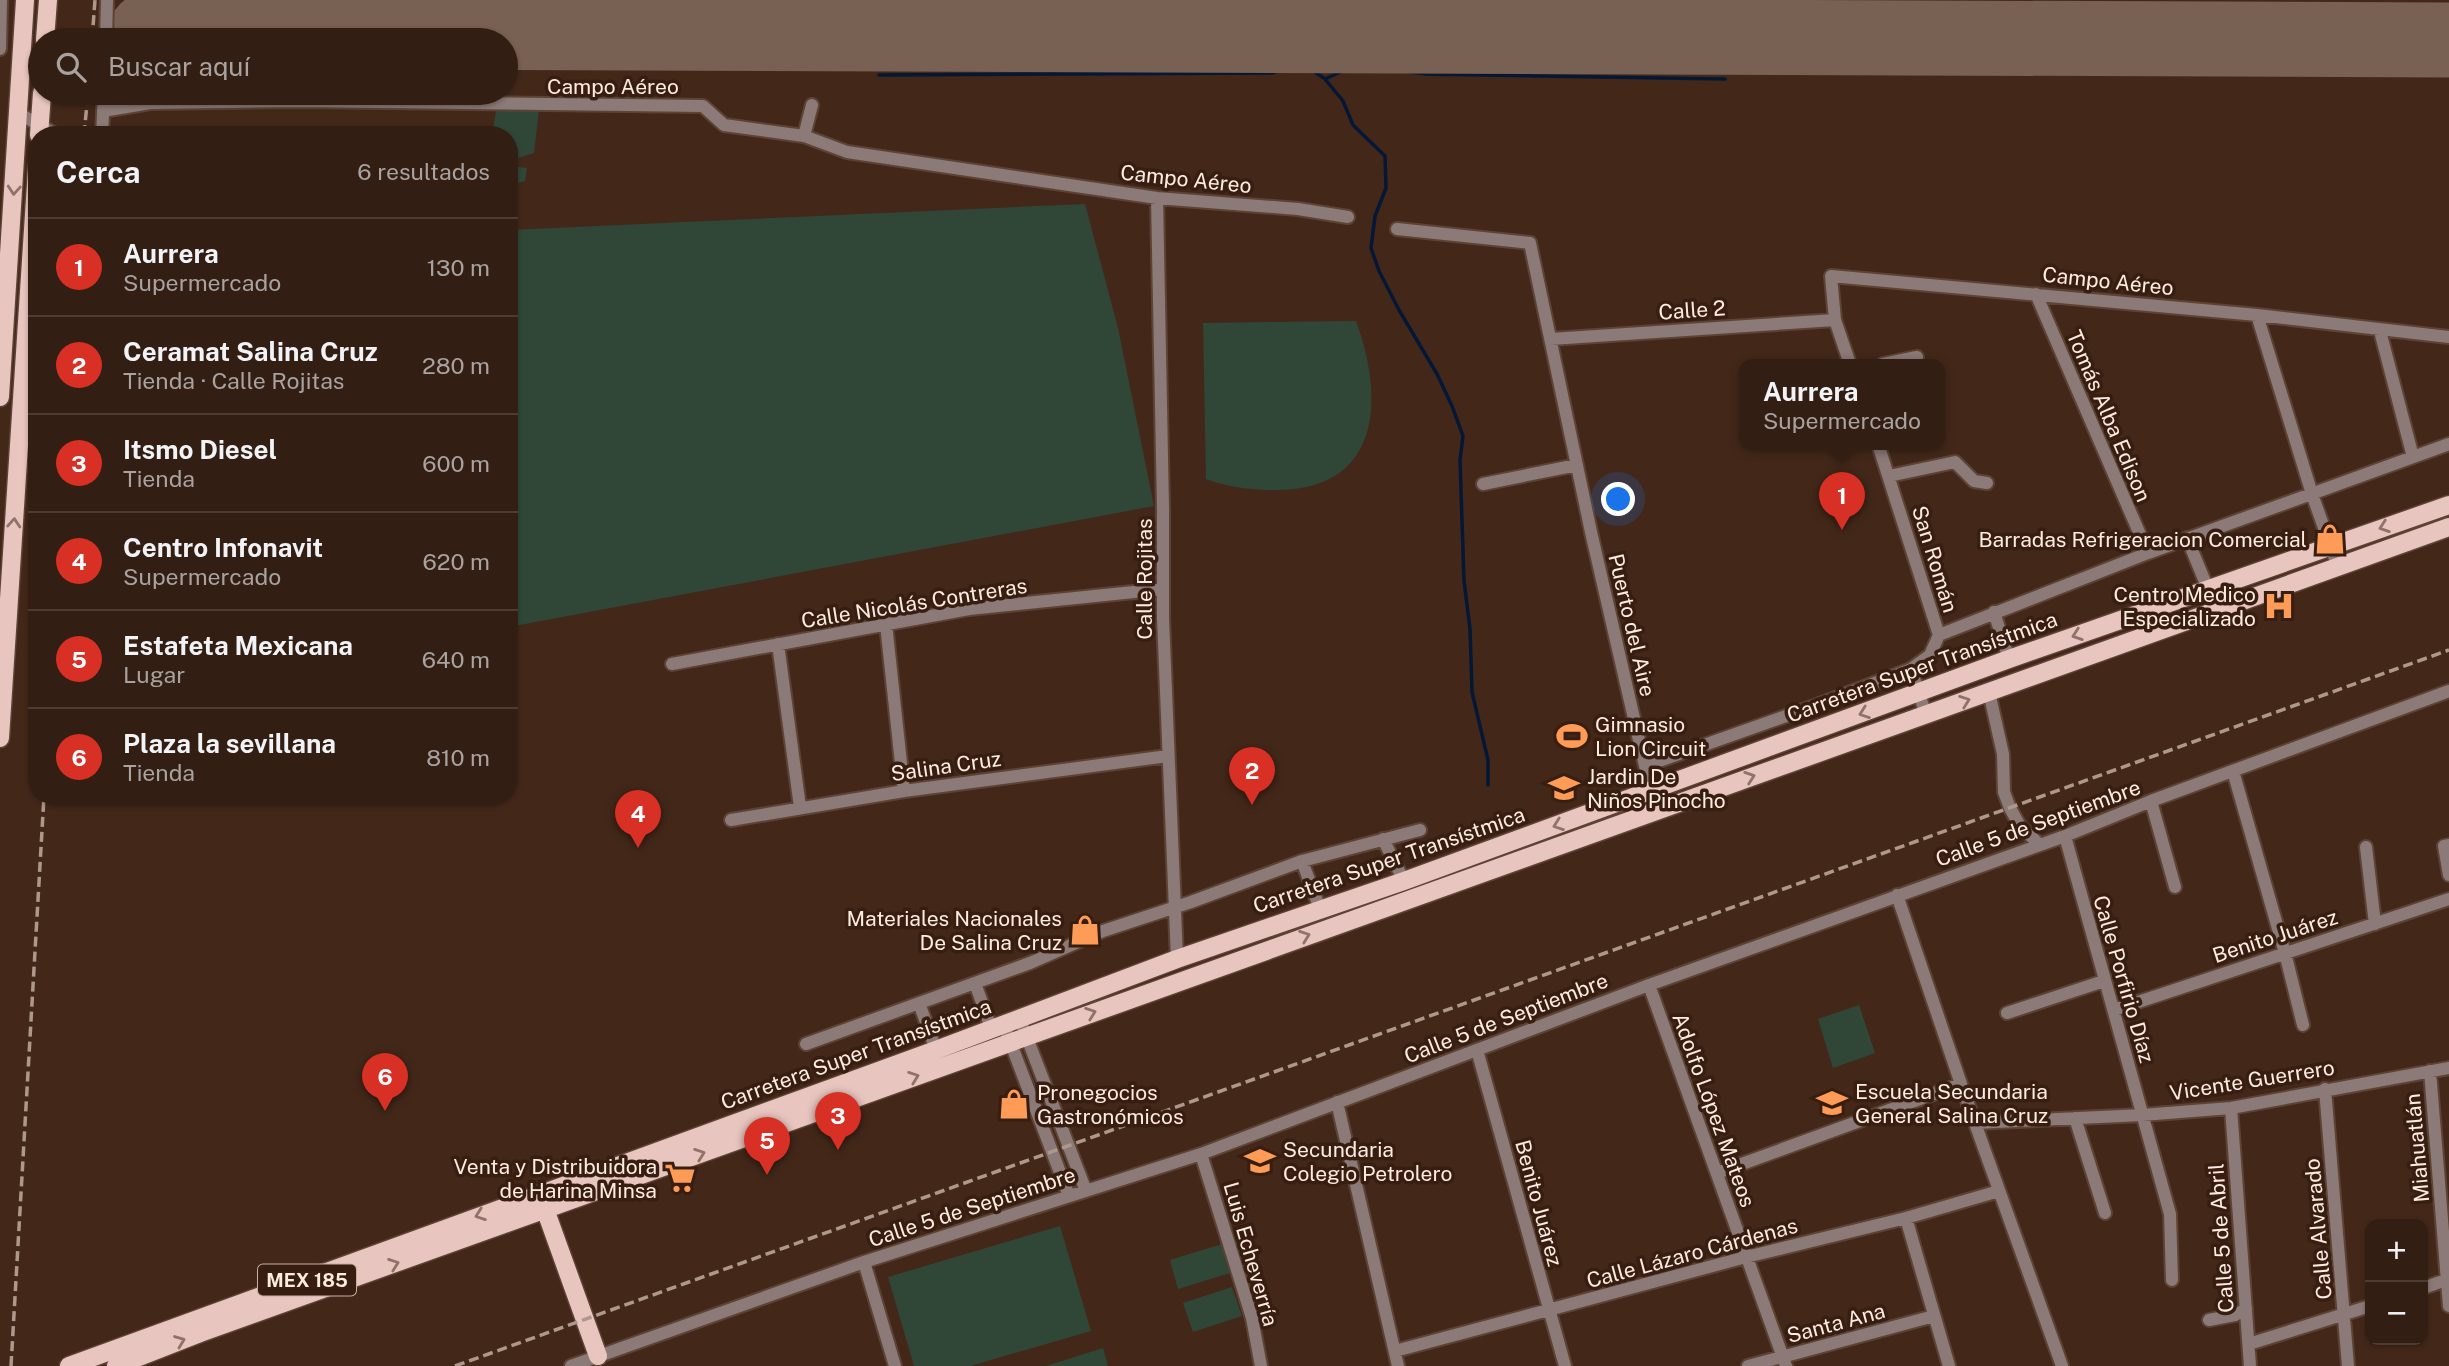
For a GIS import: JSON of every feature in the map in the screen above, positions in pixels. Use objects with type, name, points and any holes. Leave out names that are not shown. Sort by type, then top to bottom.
[{"type":"main road","points":[[0,397],[8,158],[18,113],[25,0]]},
{"type":"main road","points":[[46,28],[48,0]]},
{"type":"main road","points":[[39,126],[41,105]]},
{"type":"main road","points":[[0,738],[28,307]]},
{"type":"main road","name":"Carretera Super Transístmica","points":[[69,1366],[545,1200],[1177,959],[1404,881],[2009,659],[2449,505]]},
{"type":"main road","name":"Carretera Super Transístmica","points":[[1019,1039],[2449,527]]},
{"type":"main road","name":"MEX 185","points":[[116,1366],[545,1200],[1019,1039]]},
{"type":"main road","points":[[545,1200],[598,1356]]},
{"type":"street","points":[[1,0],[0,49],[22,50]]},
{"type":"street","points":[[106,28],[107,0]]},
{"type":"street","name":"Campo Aéreo","points":[[518,104],[703,106],[724,125],[804,136],[847,152],[1157,198],[1298,209],[1348,218]]},
{"type":"street","points":[[102,126],[103,105]]},
{"type":"street","name":"Campo Aéreo","points":[[103,111],[138,105]]},
{"type":"street","points":[[804,136],[812,105]]},
{"type":"street","points":[[18,113],[34,126]]},
{"type":"street","name":"Calle Rojitas","points":[[1157,198],[1163,589],[1177,959]]},
{"type":"street","name":"Puerto del Aire","points":[[1397,229],[1530,243],[1645,766],[1659,810]]},
{"type":"street","name":"Campo Aéreo","points":[[1835,320],[1831,276],[2257,315],[2449,337]]},
{"type":"street","name":"Tomás Alba Edison","points":[[2036,294],[2148,553]]},
{"type":"street","points":[[2257,315],[2312,494],[2338,567]]},
{"type":"street","points":[[1835,320],[1848,359]]},
{"type":"street","name":"Calle 2","points":[[1551,339],[1835,320]]},
{"type":"street","points":[[2380,331],[2413,457]]},
{"type":"street","points":[[1907,359],[1917,357]]},
{"type":"street","points":[[1939,635],[2187,538],[2449,444]]},
{"type":"street","name":"San Román","points":[[1880,450],[1939,635],[1930,655],[1911,669]]},
{"type":"street","points":[[1889,475],[1955,463],[1973,481],[1987,483]]},
{"type":"street","points":[[1483,484],[1577,465]]},
{"type":"street","points":[[2187,538],[2208,589]]},
{"type":"street","name":"Calle Nicolás Contreras","points":[[672,664],[969,609],[1163,589]]},
{"type":"street","points":[[1994,612],[2009,659]]},
{"type":"street","points":[[886,624],[904,791]]},
{"type":"street","points":[[778,644],[800,807]]},
{"type":"street","points":[[1645,766],[1911,669],[1926,715]]},
{"type":"street","name":"Calle 5 de Septiembre","points":[[571,1366],[864,1262],[1201,1154],[1649,985],[2065,836],[2151,801],[2449,691]]},
{"type":"street","points":[[1989,692],[2003,754],[2004,792],[2020,826],[2040,845]]},
{"type":"street","name":"Salina Cruz","points":[[731,820],[904,791],[1168,756]]},
{"type":"street","points":[[2233,771],[2286,953],[2303,1025]]},
{"type":"street","points":[[2151,801],[2175,887]]},
{"type":"street","points":[[806,1044],[1030,963],[1103,930],[1302,862],[1420,830]]},
{"type":"street","name":"Calle Porfirio Díaz","points":[[2065,836],[2170,1214],[2172,1280]]},
{"type":"street","points":[[1383,839],[1404,881]]},
{"type":"street","points":[[2449,845],[2444,846],[2449,875]]},
{"type":"street","points":[[2365,847],[2375,924]]},
{"type":"street","points":[[1302,862],[1320,909]]},
{"type":"street","points":[[1897,895],[2062,1366]]},
{"type":"street","name":"Benito Juárez","points":[[2114,1010],[2449,899]]},
{"type":"street","points":[[2007,1013],[2104,981]]},
{"type":"street","points":[[975,983],[1019,1039],[1086,1191]]},
{"type":"street","name":"Adolfo López Mateos","points":[[1649,985],[1784,1361]]},
{"type":"street","points":[[919,1003],[936,1050]]},
{"type":"street","points":[[1019,1039],[1069,1196]]},
{"type":"street","name":"Benito Juárez","points":[[1477,1050],[1565,1366]]},
{"type":"street","name":"Vicente Guerrero","points":[[1975,1123],[2231,1108],[2449,1068]]},
{"type":"street","name":"Miahuatlán","points":[[2430,1071],[2449,1306]]},
{"type":"street","points":[[1717,1173],[1961,1084]]},
{"type":"street","name":"Calle Alvarado","points":[[2325,1089],[2348,1366]]},
{"type":"street","points":[[1338,1102],[1398,1366]]},
{"type":"street","name":"Calle 5 de Abril","points":[[2231,1108],[2250,1366]]},
{"type":"street","points":[[2075,1118],[2105,1213]]},
{"type":"street","name":"Luis Echeverría","points":[[1201,1154],[1252,1318],[1261,1366]]},
{"type":"street","name":"Calle Lázaro Cárdenas","points":[[1395,1351],[1746,1257],[1906,1218],[1999,1191]]},
{"type":"street","points":[[1906,1218],[1949,1366]]},
{"type":"street","points":[[864,1262],[895,1366]]},
{"type":"street","points":[[2428,1286],[2448,1279]]},
{"type":"street","points":[[2249,1344],[2365,1308]]},
{"type":"street","points":[[2209,1320],[2235,1315],[2246,1309]]},
{"type":"street","name":"Santa Ana","points":[[1748,1366],[1784,1361],[1934,1316]]},
{"type":"green space","points":[[539,110],[534,153],[518,158],[518,126],[494,126],[496,111]]},
{"type":"green space","points":[[518,167],[527,168],[525,181],[518,183]]},
{"type":"green space","points":[[1085,204],[1118,328],[1154,506],[518,625],[518,230]]},
{"type":"green space","points":[[1356,321],[1370,380],[1371,409],[1366,435],[1355,458],[1336,475],[1310,486],[1257,489],[1206,479],[1203,323]]},
{"type":"green space","points":[[1859,1005],[1875,1053],[1833,1068],[1818,1019]]},
{"type":"green space","points":[[1060,1226],[1091,1331],[970,1366],[914,1366],[888,1277]]},
{"type":"green space","points":[[1222,1244],[1230,1273],[1178,1289],[1170,1260]]},
{"type":"green space","points":[[1232,1287],[1242,1316],[1193,1332],[1183,1303]]},
{"type":"green space","points":[[1103,1348],[1108,1366],[1046,1366]]},
{"type":"waterway","points":[[879,75],[1272,73],[1300,65],[1310,68],[1325,79],[1367,60],[1383,68],[1426,74],[1725,79]]},
{"type":"waterway","points":[[1325,79],[1343,101],[1353,125],[1385,156],[1386,188],[1375,216],[1371,248],[1379,271],[1399,310],[1437,374],[1463,436],[1460,460],[1464,581],[1470,629],[1472,692],[1488,760],[1488,785]]},
{"type":"runway","points":[[518,32],[2449,40]]},
{"type":"railway","points":[[93,28],[95,0]]},
{"type":"railway","points":[[85,126],[87,105]]},
{"type":"railway","points":[[455,1366],[2449,650]]},
{"type":"railway","points":[[11,1366],[43,805]]},
{"type":"place","name":"Aurrera","points":[[1842,530]]},
{"type":"place","name":"Barradas Refrigeracion Comercial","points":[[2330,539]]},
{"type":"place","name":"Centro Medico Especializado","points":[[2279,606]]},
{"type":"place","name":"Gimnasio Lion Circuit","points":[[1572,736]]},
{"type":"place","name":"Jardin De Niños Pinocho","points":[[1564,788]]},
{"type":"place","name":"Ceramat Salina Cruz","points":[[1252,805]]},
{"type":"place","name":"Centro Infonavit","points":[[638,848]]},
{"type":"place","name":"Materiales Nacionales De Salina Cruz","points":[[1085,930]]},
{"type":"place","name":"Escuela Secundaria General Salina Cruz","points":[[1832,1103]]},
{"type":"place","name":"Pronegocios Gastronómicos","points":[[1014,1104]]},
{"type":"place","name":"Plaza la sevillana","points":[[385,1111]]},
{"type":"place","name":"Itsmo Diesel","points":[[838,1150]]},
{"type":"place","name":"Secundaria Colegio Petrolero","points":[[1260,1161]]},
{"type":"place","name":"Estafeta Mexicana","points":[[767,1175]]},
{"type":"place","name":"Venta y Distribuidora de Harina Minsa","points":[[680,1178]]}]
